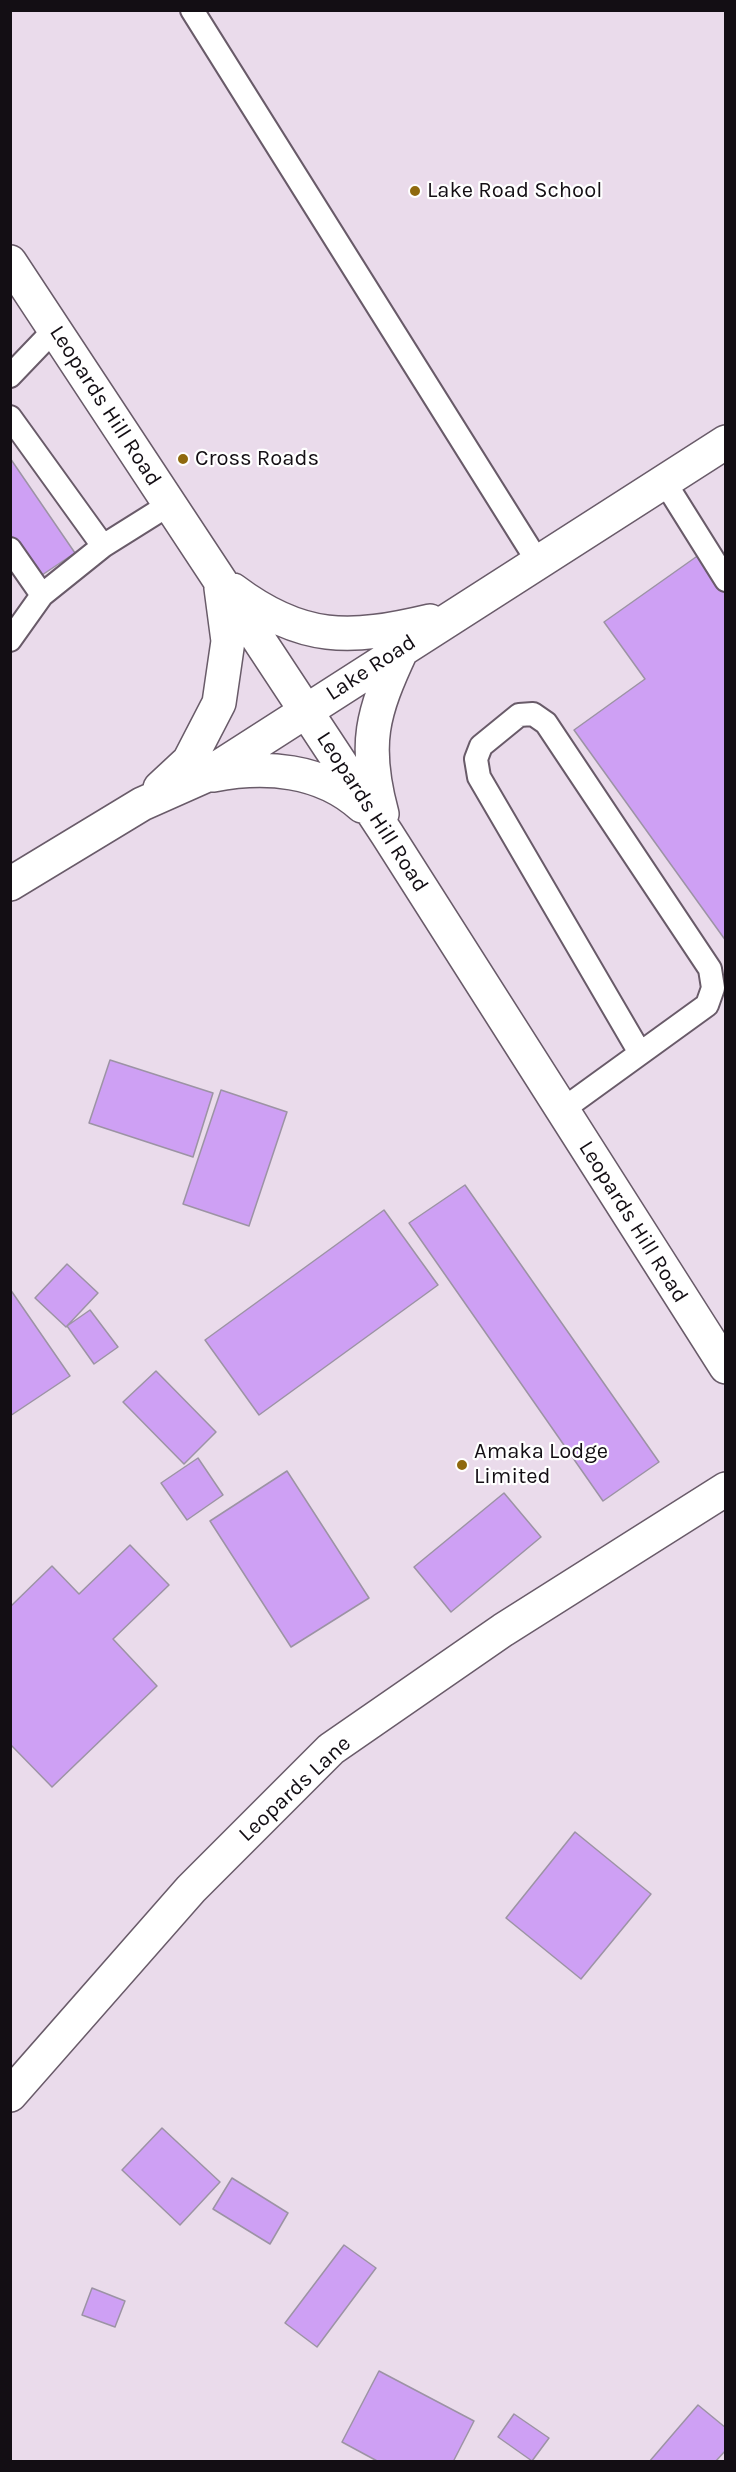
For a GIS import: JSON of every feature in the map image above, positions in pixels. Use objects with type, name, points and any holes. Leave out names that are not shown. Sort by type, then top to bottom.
[{"type":"main road","name":"Leopards Hill Road","points":[[10,262],[387,834],[726,1367]]},
{"type":"main road","name":"Lake Road","points":[[10,884],[142,804],[205,776],[726,442]]},
{"type":"main road","points":[[219,580],[259,610],[304,629],[352,635],[401,628],[452,616]]},
{"type":"main road","points":[[142,804],[189,761],[219,703],[228,641],[219,580]]},
{"type":"main road","points":[[387,834],[375,786],[370,740],[381,693],[402,649]]},
{"type":"main road","points":[[205,776],[245,769],[289,771],[327,782],[360,804],[387,834]]},
{"type":"main road","name":"Leopards Lane","points":[[10,2095],[191,1889],[331,1749],[503,1630],[726,1489]]},
{"type":"lane","points":[[192,10],[538,561]]},
{"type":"lane","points":[[10,376],[55,329]]},
{"type":"lane","points":[[10,417],[103,546]]},
{"type":"lane","points":[[664,481],[726,580]]},
{"type":"lane","points":[[10,640],[42,595],[103,546],[170,504]]},
{"type":"lane","points":[[10,549],[42,595]]},
{"type":"lane","points":[[562,1110],[707,1005],[713,988],[710,969],[546,723],[533,714],[519,715],[482,746],[477,759],[480,777],[640,1053]]},
{"type":"building","points":[[10,458],[75,553],[36,579],[10,541]]},
{"type":"building","points":[[703,552],[726,583],[726,941],[574,730],[645,679],[604,622]]},
{"type":"building","points":[[110,1060],[213,1093],[193,1157],[89,1123]]},
{"type":"building","points":[[221,1090],[287,1112],[249,1226],[183,1204]]},
{"type":"building","points":[[465,1185],[659,1462],[603,1501],[409,1223]]},
{"type":"building","points":[[384,1210],[438,1285],[259,1415],[205,1340]]},
{"type":"building","points":[[67,1264],[98,1293],[66,1327],[35,1298]]},
{"type":"building","points":[[10,1289],[70,1376],[10,1416]]},
{"type":"building","points":[[90,1310],[118,1347],[94,1364],[67,1326]]},
{"type":"building","points":[[156,1371],[216,1432],[184,1464],[123,1402]]},
{"type":"building","points":[[198,1458],[223,1495],[187,1520],[161,1483]]},
{"type":"building","points":[[287,1471],[369,1598],[291,1647],[210,1521]]},
{"type":"building","points":[[504,1493],[541,1537],[451,1612],[414,1567]]},
{"type":"building","points":[[130,1545],[169,1585],[113,1639],[157,1686],[52,1787],[10,1744],[10,1607],[52,1566],[79,1594]]},
{"type":"building","points":[[575,1832],[651,1894],[581,1979],[506,1918]]},
{"type":"building","points":[[162,2128],[220,2182],[180,2225],[122,2170]]},
{"type":"building","points":[[232,2178],[288,2213],[270,2244],[213,2209]]},
{"type":"building","points":[[344,2245],[376,2268],[317,2347],[285,2323]]},
{"type":"building","points":[[92,2288],[125,2301],[115,2327],[82,2315]]},
{"type":"building","points":[[379,2371],[474,2421],[453,2462],[379,2462],[342,2442]]},
{"type":"building","points":[[698,2405],[726,2428],[726,2450],[715,2462],[649,2462]]},
{"type":"building","points":[[514,2414],[549,2438],[532,2461],[498,2437]]},
{"type":"place","name":"Lake Road School","points":[[415,191]]},
{"type":"place","name":"Cross Roads","points":[[183,459]]},
{"type":"place","name":"Amaka Lodge Limited","points":[[462,1465]]}]
